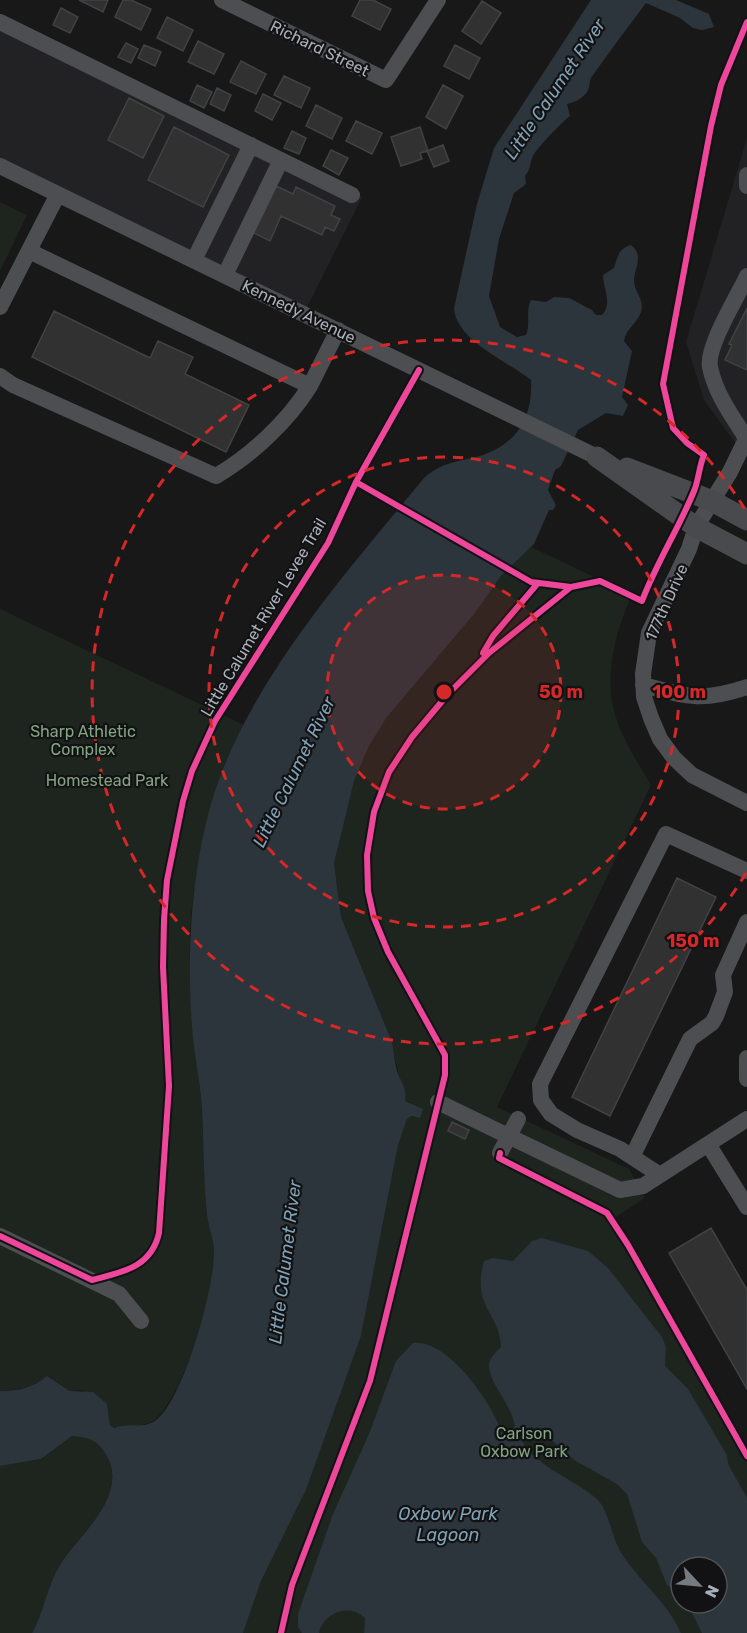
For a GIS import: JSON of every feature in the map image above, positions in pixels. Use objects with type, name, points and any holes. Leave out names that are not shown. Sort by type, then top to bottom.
[{"type":"main road","name":"Kennedy Avenue","points":[[597,457],[710,500],[747,520]]},
{"type":"main road","name":"Kennedy Avenue","points":[[597,457],[696,527],[747,554]]},
{"type":"street","name":"Richard Street","points":[[222,0],[386,80],[438,0]]},
{"type":"street","points":[[0,22],[352,195]]},
{"type":"street","points":[[194,260],[251,145]]},
{"type":"street","points":[[225,275],[281,160]]},
{"type":"street","name":"Kennedy Avenue","points":[[0,166],[597,457]]},
{"type":"street","points":[[747,175],[747,186]]},
{"type":"street","points":[[0,307],[58,194]]},
{"type":"street","points":[[29,251],[310,386]]},
{"type":"street","points":[[747,276],[713,347],[709,365],[720,396],[747,438]]},
{"type":"street","points":[[0,376],[13,385],[216,476],[240,460],[298,404],[310,386],[338,330]]},
{"type":"street","name":"177th Drive","points":[[747,438],[730,472],[710,500],[696,527],[689,549],[649,633],[644,655],[644,685],[651,718],[660,739],[674,758],[692,775],[747,803]]},
{"type":"street","points":[[644,685],[691,696],[713,698],[747,687]]},
{"type":"street","points":[[660,1175],[632,1157],[551,1114],[541,1100],[540,1084],[666,834],[747,871]]},
{"type":"street","points":[[632,1157],[690,1039],[712,1023],[716,1016],[725,992],[723,975],[747,922]]},
{"type":"street","points":[[747,1058],[747,1079]]},
{"type":"street","points":[[438,1102],[492,1126],[508,1137],[612,1188],[636,1189],[747,1119]]},
{"type":"street","points":[[500,1153],[518,1119]]},
{"type":"street","points":[[708,1144],[747,1207]]},
{"type":"street","points":[[0,1236],[119,1293],[141,1321]]},
{"type":"shaded area","points":[[0,17],[249,137],[362,197],[306,309],[0,161]]},
{"type":"shaded area","points":[[747,138],[747,451],[736,444],[704,400],[686,342]]},
{"type":"green space","points":[[0,202],[27,215],[0,271]]},
{"type":"green space","name":"Carlson Oxbow Park","points":[[531,547],[632,595],[617,635],[610,678],[611,692],[620,727],[651,785],[497,1107],[629,1169],[645,1198],[614,1218],[747,1451],[747,1633],[243,1633],[261,1581],[306,1490],[361,1336],[398,1145],[407,1119],[410,1116],[416,1118],[411,1103],[405,1101],[390,1037],[341,917],[334,863],[336,847],[354,781],[369,746],[387,717],[475,613],[501,576]]},
{"type":"green space","name":"Homestead Park","points":[[0,609],[244,725],[224,770],[209,818],[198,867],[191,916],[192,998],[201,1096],[207,1215],[214,1246],[210,1289],[196,1339],[177,1387],[167,1406],[156,1419],[142,1425],[125,1425],[114,1428],[110,1425],[109,1413],[82,1390],[70,1391],[48,1376],[28,1388],[0,1391]]},
{"type":"green space","points":[[72,1436],[94,1441],[108,1458],[112,1473],[111,1488],[106,1502],[60,1565],[32,1633],[0,1633],[0,1466],[41,1459]]},
{"type":"water","name":"Little Calumet River","points":[[591,0],[676,0],[709,14],[714,27],[702,30],[693,28],[680,18],[646,3],[591,77],[587,92],[578,100],[567,104],[570,116],[534,154],[525,176],[526,184],[514,193],[499,239],[489,296],[500,327],[517,337],[526,335],[531,300],[546,302],[554,297],[569,298],[592,310],[596,315],[602,315],[607,306],[603,275],[614,268],[621,251],[631,245],[638,257],[634,280],[642,308],[624,341],[632,351],[622,397],[628,405],[623,416],[606,413],[578,430],[561,466],[555,470],[548,490],[556,505],[553,510],[549,510],[534,544],[501,576],[475,613],[387,717],[369,746],[354,781],[334,863],[341,917],[391,1041],[396,1067],[405,1091],[405,1101],[423,1109],[420,1118],[411,1116],[407,1119],[398,1145],[361,1336],[306,1490],[261,1581],[243,1633],[32,1633],[60,1565],[106,1502],[111,1488],[112,1473],[108,1458],[98,1444],[90,1439],[72,1436],[41,1459],[0,1466],[0,1391],[25,1388],[47,1376],[70,1391],[93,1392],[107,1404],[110,1425],[114,1428],[145,1425],[155,1421],[166,1410],[186,1368],[209,1290],[214,1251],[207,1215],[201,1097],[193,1038],[190,979],[194,890],[211,804],[227,759],[273,673],[301,632],[363,552],[431,472],[445,465],[495,450],[514,435],[526,416],[531,380],[473,340],[457,320],[454,308],[477,204],[494,148]]},
{"type":"water","name":"Oxbow Park Lagoon","points":[[542,1238],[588,1251],[608,1268],[662,1337],[666,1347],[665,1366],[688,1389],[727,1455],[728,1464],[747,1498],[747,1633],[702,1633],[693,1615],[729,1615],[729,1555],[669,1555],[669,1586],[656,1558],[642,1542],[627,1494],[617,1484],[574,1460],[546,1435],[532,1427],[518,1432],[524,1444],[542,1462],[597,1499],[604,1510],[619,1549],[634,1571],[668,1611],[681,1633],[364,1633],[365,1618],[359,1613],[345,1611],[338,1612],[326,1620],[319,1633],[302,1633],[298,1627],[298,1614],[333,1514],[369,1434],[396,1361],[413,1343],[426,1344],[453,1360],[477,1387],[500,1428],[511,1431],[515,1426],[510,1410],[489,1368],[491,1359],[501,1347],[496,1326],[483,1299],[481,1277],[484,1261],[493,1258],[513,1261],[532,1241]]},
{"type":"building","points":[[79,0],[108,0],[103,12]]},
{"type":"building","points":[[123,0],[131,0],[151,9],[141,30],[115,17]]},
{"type":"building","points":[[360,0],[373,0],[391,9],[380,30],[352,16]]},
{"type":"building","points":[[482,1],[501,13],[481,44],[462,31]]},
{"type":"building","points":[[61,8],[78,17],[70,33],[53,25]]},
{"type":"building","points":[[167,17],[193,30],[183,51],[157,38]]},
{"type":"building","points":[[198,41],[224,54],[214,74],[188,62]]},
{"type":"building","points":[[126,43],[138,49],[131,63],[118,57]]},
{"type":"building","points":[[144,45],[161,52],[155,66],[138,58]]},
{"type":"building","points":[[455,45],[480,58],[469,79],[444,66]]},
{"type":"building","points":[[241,61],[266,74],[256,94],[230,82]]},
{"type":"building","points":[[284,76],[310,88],[301,108],[274,95]]},
{"type":"building","points":[[197,85],[212,92],[204,108],[190,101]]},
{"type":"building","points":[[443,85],[463,96],[446,129],[426,117]]},
{"type":"building","points":[[217,88],[231,95],[224,111],[210,104]]},
{"type":"building","points":[[263,94],[281,103],[272,120],[255,111]]},
{"type":"building","points":[[129,98],[164,116],[143,158],[108,140]]},
{"type":"building","points":[[316,105],[342,118],[332,139],[306,126]]},
{"type":"building","points":[[356,121],[382,133],[372,154],[346,141]]},
{"type":"building","points":[[174,127],[229,155],[203,207],[148,180]]},
{"type":"building","points":[[420,127],[428,151],[420,153],[422,159],[401,166],[391,137]]},
{"type":"building","points":[[292,131],[306,138],[299,154],[284,148]]},
{"type":"building","points":[[443,145],[449,161],[434,167],[427,151]]},
{"type":"building","points":[[331,150],[348,158],[339,175],[323,166]]},
{"type":"building","points":[[274,185],[293,194],[296,187],[335,206],[331,215],[340,219],[334,231],[325,227],[322,235],[281,216],[270,241],[252,232]]},
{"type":"building","points":[[747,308],[747,370],[725,360],[732,345],[729,344]]},
{"type":"building","points":[[54,311],[150,358],[158,341],[193,357],[185,374],[249,405],[226,452],[32,357]]},
{"type":"building","points":[[677,878],[716,897],[610,1116],[572,1097]]},
{"type":"building","points":[[452,1122],[469,1130],[465,1139],[448,1131]]},
{"type":"building","points":[[711,1228],[747,1290],[747,1389],[669,1253]]},
{"type":"cycle path","points":[[281,1633],[292,1585],[370,1381],[445,1075],[445,1055],[388,952],[374,918],[368,891],[367,855],[374,812],[389,772],[412,737],[449,693],[489,653],[571,587],[600,581],[642,601],[688,505],[696,486],[704,455],[687,443],[673,428],[663,384],[711,126],[721,85],[747,22]]},
{"type":"cycle path","name":"Little Calumet River Levee Trail","points":[[0,1236],[92,1280],[134,1267],[149,1254],[155,1245],[159,1233],[169,1086],[163,967],[167,880],[183,801],[192,771],[215,721],[328,543],[356,482],[419,370]]},
{"type":"cycle path","points":[[356,482],[531,582],[571,587]]},
{"type":"cycle path","points":[[483,653],[493,636],[538,583]]},
{"type":"cycle path","points":[[500,1153],[499,1158],[607,1213],[628,1245],[747,1456]]},
{"type":"park label","name":"Sharp Athletic Complex","points":[[83,740]]}]
